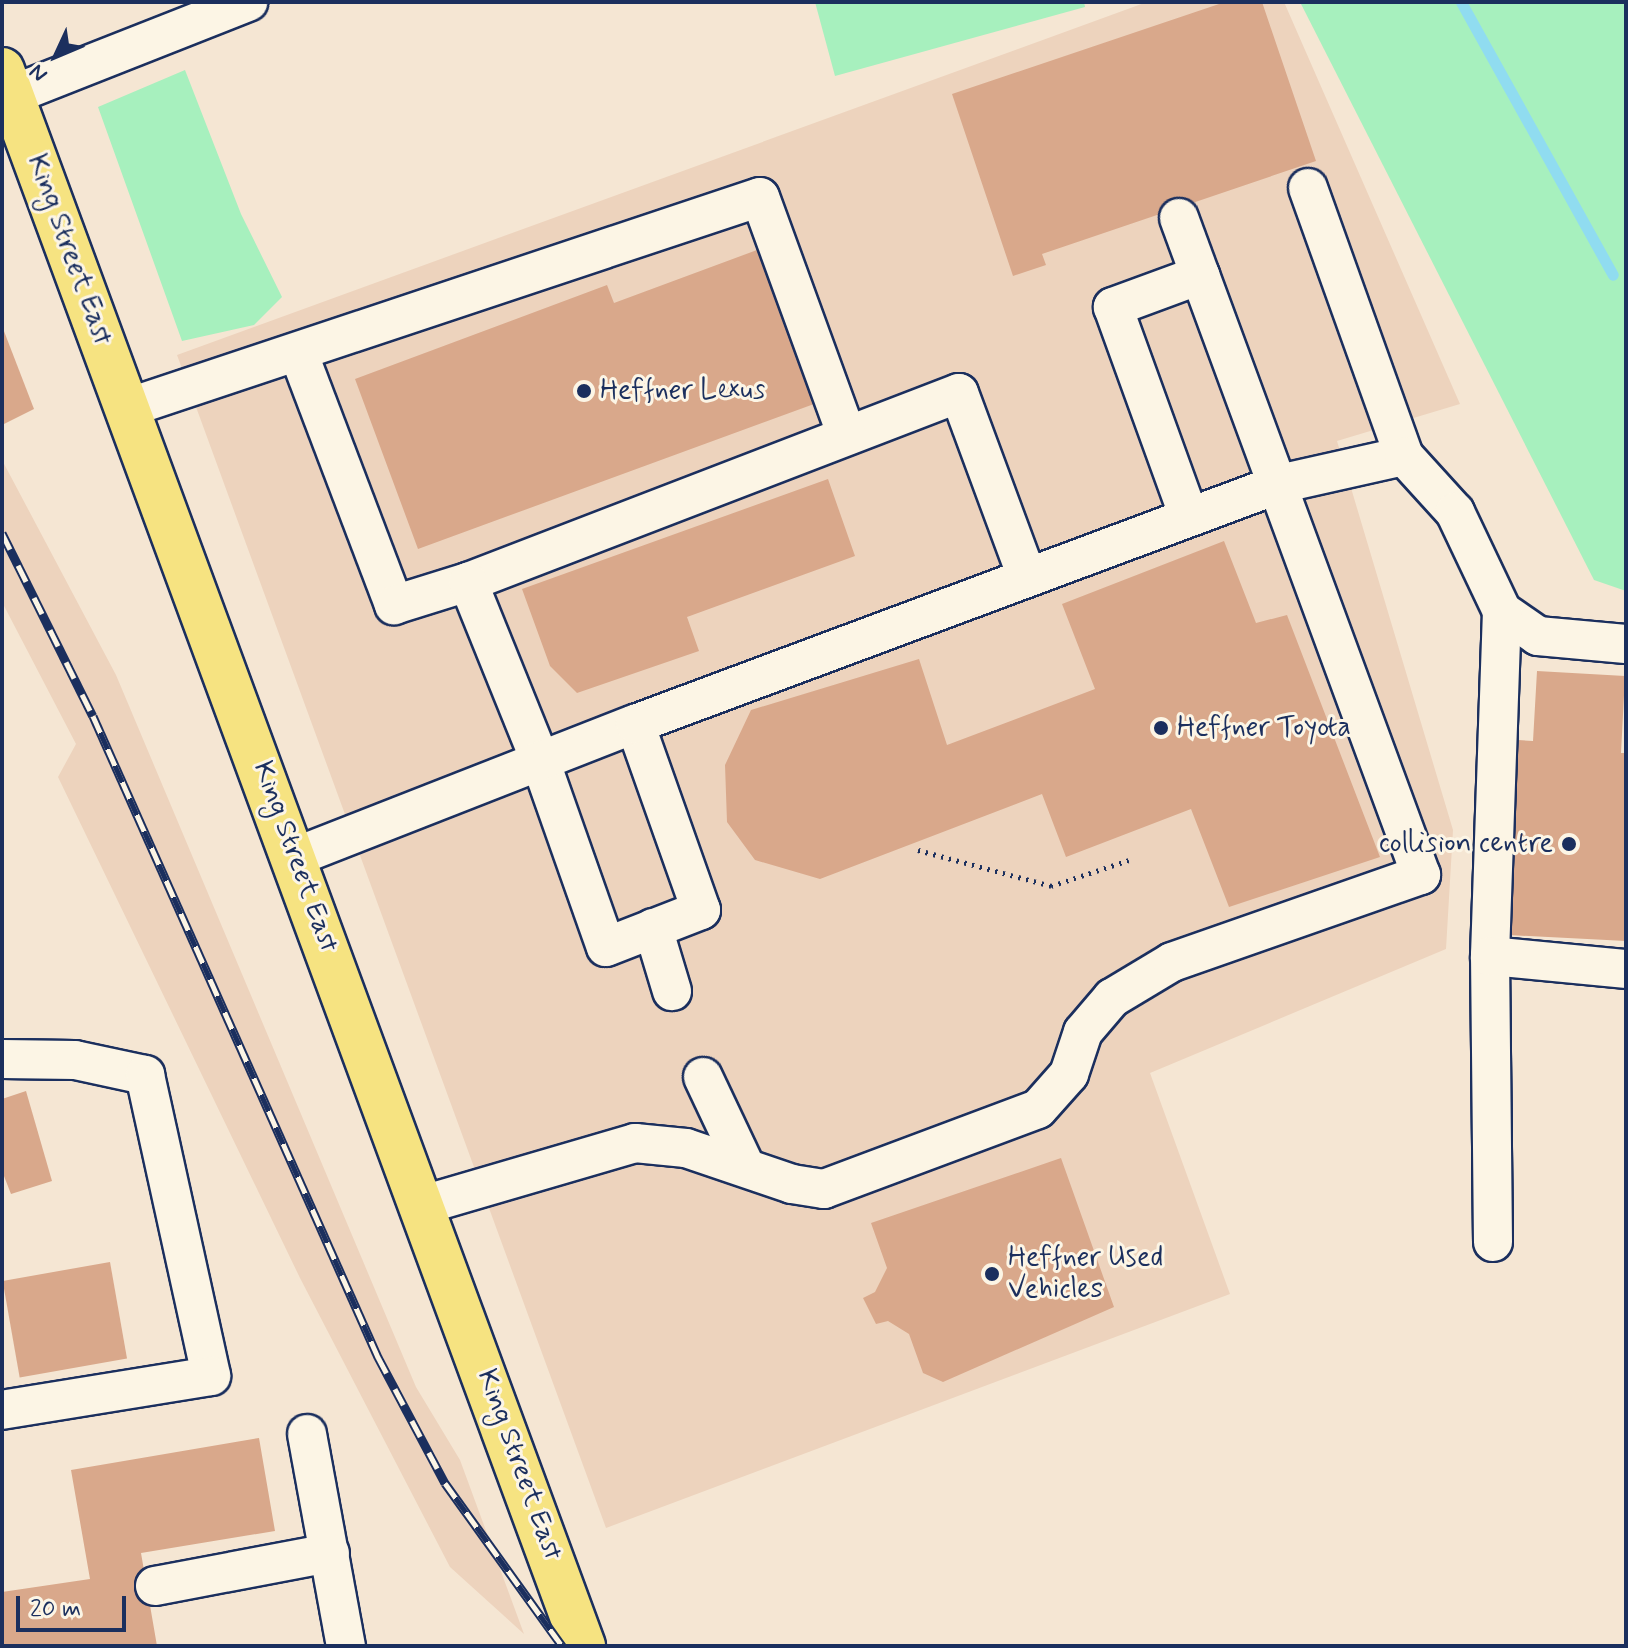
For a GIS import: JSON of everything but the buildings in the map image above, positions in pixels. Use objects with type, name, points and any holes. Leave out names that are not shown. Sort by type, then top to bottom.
[{"type":"main road","name":"King Street East","points":[[7,83],[295,857],[583,1646]]},
{"type":"lane","points":[[7,83],[248,2]]},
{"type":"lane","points":[[1308,188],[1404,456],[1455,512],[1502,611],[1490,956],[1493,1242]]},
{"type":"lane","points":[[127,408],[760,197],[847,436]]},
{"type":"lane","points":[[423,1205],[635,1143],[686,1148],[792,1184],[824,1189],[1038,1109],[1069,1074],[1083,1032],[1112,998],[1172,962],[1421,875],[1179,218]]},
{"type":"lane","points":[[1189,517],[1113,307],[1200,275]]},
{"type":"lane","points":[[298,352],[394,605],[468,582],[959,393],[1027,577]]},
{"type":"lane","points":[[295,857],[540,760],[1279,484],[1404,456]]},
{"type":"lane","points":[[468,582],[540,760],[606,947],[701,910],[635,724]]},
{"type":"lane","points":[[1502,611],[1538,636],[1626,644]]},
{"type":"lane","points":[[653,928],[672,991]]},
{"type":"lane","points":[[1490,956],[1626,969]]},
{"type":"lane","points":[[2,1059],[75,1060],[145,1075],[211,1376],[2,1410]]},
{"type":"lane","points":[[703,1077],[745,1166]]},
{"type":"lane","points":[[307,1434],[346,1646]]},
{"type":"lane","points":[[155,1586],[330,1553]]},
{"type":"path","points":[[918,850],[1051,886],[1129,860]]},
{"type":"shaded area","points":[[1147,2],[1284,2],[1460,404],[1337,441],[1453,830],[1446,949],[1150,1073],[1230,1294],[606,1528],[177,355]]},
{"type":"shaded area","points":[[2,460],[116,675],[416,1387],[460,1460],[524,1634],[450,1567],[300,1278],[58,777],[76,744],[2,602]]},
{"type":"green space","points":[[815,2],[1084,2],[1085,7],[835,76]]},
{"type":"green space","points":[[1300,2],[1626,2],[1626,591],[1594,580]]},
{"type":"green space","points":[[185,70],[241,214],[282,297],[254,325],[182,341],[98,107]]},
{"type":"waterway","points":[[1461,2],[1613,275]]},
{"type":"railway","points":[[2,533],[93,716],[378,1357],[445,1483],[562,1646]]},
{"type":"place","name":"Heffner Lexus","points":[[584,391]]},
{"type":"place","name":"Heffner Toyota","points":[[1161,728]]},
{"type":"place","name":"collision centre","points":[[1569,844]]},
{"type":"place","name":"Heffner Used Vehicles","points":[[992,1274]]}]
